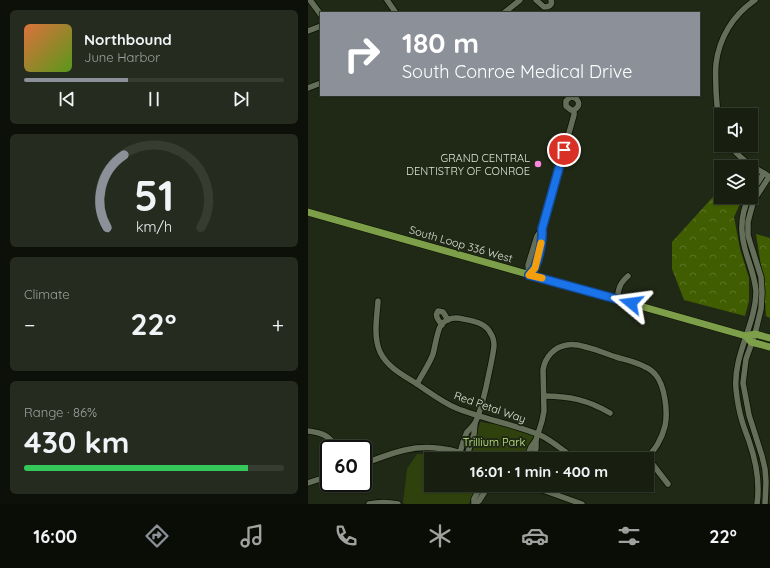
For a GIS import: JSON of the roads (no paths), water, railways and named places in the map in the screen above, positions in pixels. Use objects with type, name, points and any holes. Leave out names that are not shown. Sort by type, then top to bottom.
[{"type":"main road","name":"South Loop 336 West","points":[[308,212],[746,336],[755,334],[770,338]]},
{"type":"main road","points":[[746,336],[751,342],[770,347]]},
{"type":"street","points":[[310,0],[320,14]]},
{"type":"street","points":[[387,0],[395,12]]},
{"type":"street","points":[[505,12],[520,0]]},
{"type":"street","points":[[536,0],[544,7],[547,7],[551,5],[551,0]]},
{"type":"street","points":[[717,108],[716,65],[720,45],[728,27],[733,20],[755,0]]},
{"type":"street","points":[[308,31],[320,26]]},
{"type":"street","points":[[308,88],[320,83]]},
{"type":"street","points":[[529,275],[535,268],[543,237],[542,229],[574,115],[574,110]]},
{"type":"street","points":[[735,152],[768,176]]},
{"type":"street","points":[[758,186],[768,176]]},
{"type":"street","points":[[765,504],[766,482],[764,462],[749,415],[743,382],[751,342],[755,334],[760,315],[762,300],[760,277],[748,235],[748,222],[754,200],[768,176]]},
{"type":"street","points":[[746,204],[743,212],[741,229],[756,290],[755,303],[737,371],[736,388],[742,421],[750,443],[758,478],[757,504]]},
{"type":"street","points":[[617,299],[620,285],[628,276]]},
{"type":"street","points":[[754,278],[760,277]]},
{"type":"street","name":"Red Petal Way","points":[[378,301],[376,336],[380,352],[391,367],[454,407],[477,416],[504,423],[537,437],[544,438],[565,452]]},
{"type":"street","points":[[442,325],[436,316],[438,311],[443,312],[448,320]]},
{"type":"street","points":[[372,461],[406,450],[431,448],[460,452],[467,433],[477,416],[490,365],[494,345],[493,338],[487,328],[483,324],[474,321],[458,318],[448,320],[438,331],[432,356],[417,384]]},
{"type":"street","points":[[535,452],[537,437],[544,411],[544,365],[552,352],[557,348],[568,344],[576,345],[644,366],[656,375],[662,388],[666,407],[666,416],[664,432],[657,446],[652,452]]},
{"type":"street","points":[[544,396],[562,396],[573,398],[610,413]]},
{"type":"street","points":[[468,452],[474,434],[474,423]]},
{"type":"street","points":[[308,431],[324,434],[331,440]]},
{"type":"street","points":[[529,452],[537,437]]},
{"type":"street","points":[[654,467],[668,484]]},
{"type":"street","points":[[308,483],[320,479]]},
{"type":"street","points":[[477,492],[474,498],[474,503],[479,501],[485,492]]},
{"type":"street","points":[[549,492],[582,504]]},
{"type":"street","points":[[369,504],[382,502],[398,504]]},
{"type":"place","name":"GRAND CENTRAL DENTISTRY OF CONROE","points":[[538,164]]},
{"type":"park label","name":"Trillium Park","points":[[494,442]]}]
